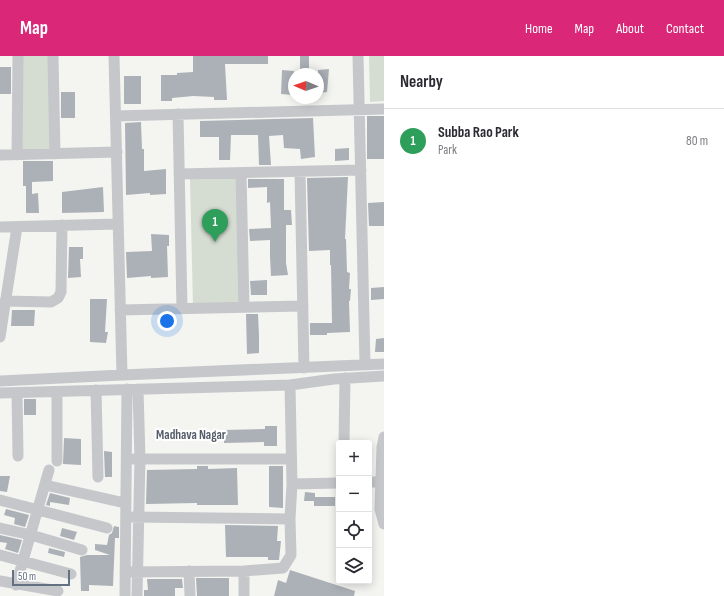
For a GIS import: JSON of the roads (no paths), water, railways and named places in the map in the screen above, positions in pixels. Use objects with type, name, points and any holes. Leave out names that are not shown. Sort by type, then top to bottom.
[{"type":"street","points":[[17,155],[18,56]]},
{"type":"street","points":[[53,56],[55,154]]},
{"type":"street","points":[[114,56],[122,375]]},
{"type":"street","points":[[358,56],[367,365],[369,377]]},
{"type":"street","points":[[116,116],[384,110]]},
{"type":"street","points":[[178,114],[182,309]]},
{"type":"street","points":[[0,155],[117,152]]},
{"type":"street","points":[[179,174],[361,170]]},
{"type":"street","points":[[300,172],[304,368]]},
{"type":"street","points":[[241,173],[244,307]]},
{"type":"street","points":[[0,227],[118,224]]},
{"type":"street","points":[[5,301],[50,302],[58,298],[61,292],[62,225]]},
{"type":"street","points":[[0,337],[17,227]]},
{"type":"street","points":[[120,310],[303,306]]},
{"type":"street","points":[[0,381],[384,364]]},
{"type":"street","points":[[1,393],[290,384],[345,378],[384,376]]},
{"type":"street","points":[[344,440],[345,378]]},
{"type":"street","points":[[18,456],[21,393],[26,380]]},
{"type":"street","points":[[125,572],[244,571],[282,568],[291,555],[290,519],[292,484],[290,384]]},
{"type":"street","points":[[122,595],[125,572],[127,389]]},
{"type":"street","points":[[137,596],[140,459],[138,389]]},
{"type":"street","points":[[96,390],[98,477]]},
{"type":"street","points":[[57,392],[57,461]]},
{"type":"street","points":[[384,437],[382,447],[380,509],[384,524]]},
{"type":"street","points":[[126,460],[291,459]]},
{"type":"street","points":[[16,585],[49,470]]},
{"type":"street","points":[[372,482],[381,482]]},
{"type":"street","points":[[292,484],[336,483]]},
{"type":"street","points":[[45,486],[125,503]]},
{"type":"street","points":[[0,500],[107,528]]},
{"type":"street","points":[[125,517],[290,519]]},
{"type":"street","points":[[0,528],[31,535],[82,550]]},
{"type":"street","points":[[0,556],[71,574]]},
{"type":"street","points":[[189,571],[190,596]]},
{"type":"street","points":[[244,571],[244,596]]},
{"type":"street","points":[[0,581],[16,585],[58,591]]},
{"type":"place","name":"Subba Rao Park","points":[[215,242]]},
{"type":"district","name":"Madhava Nagar","points":[[191,434]]}]
